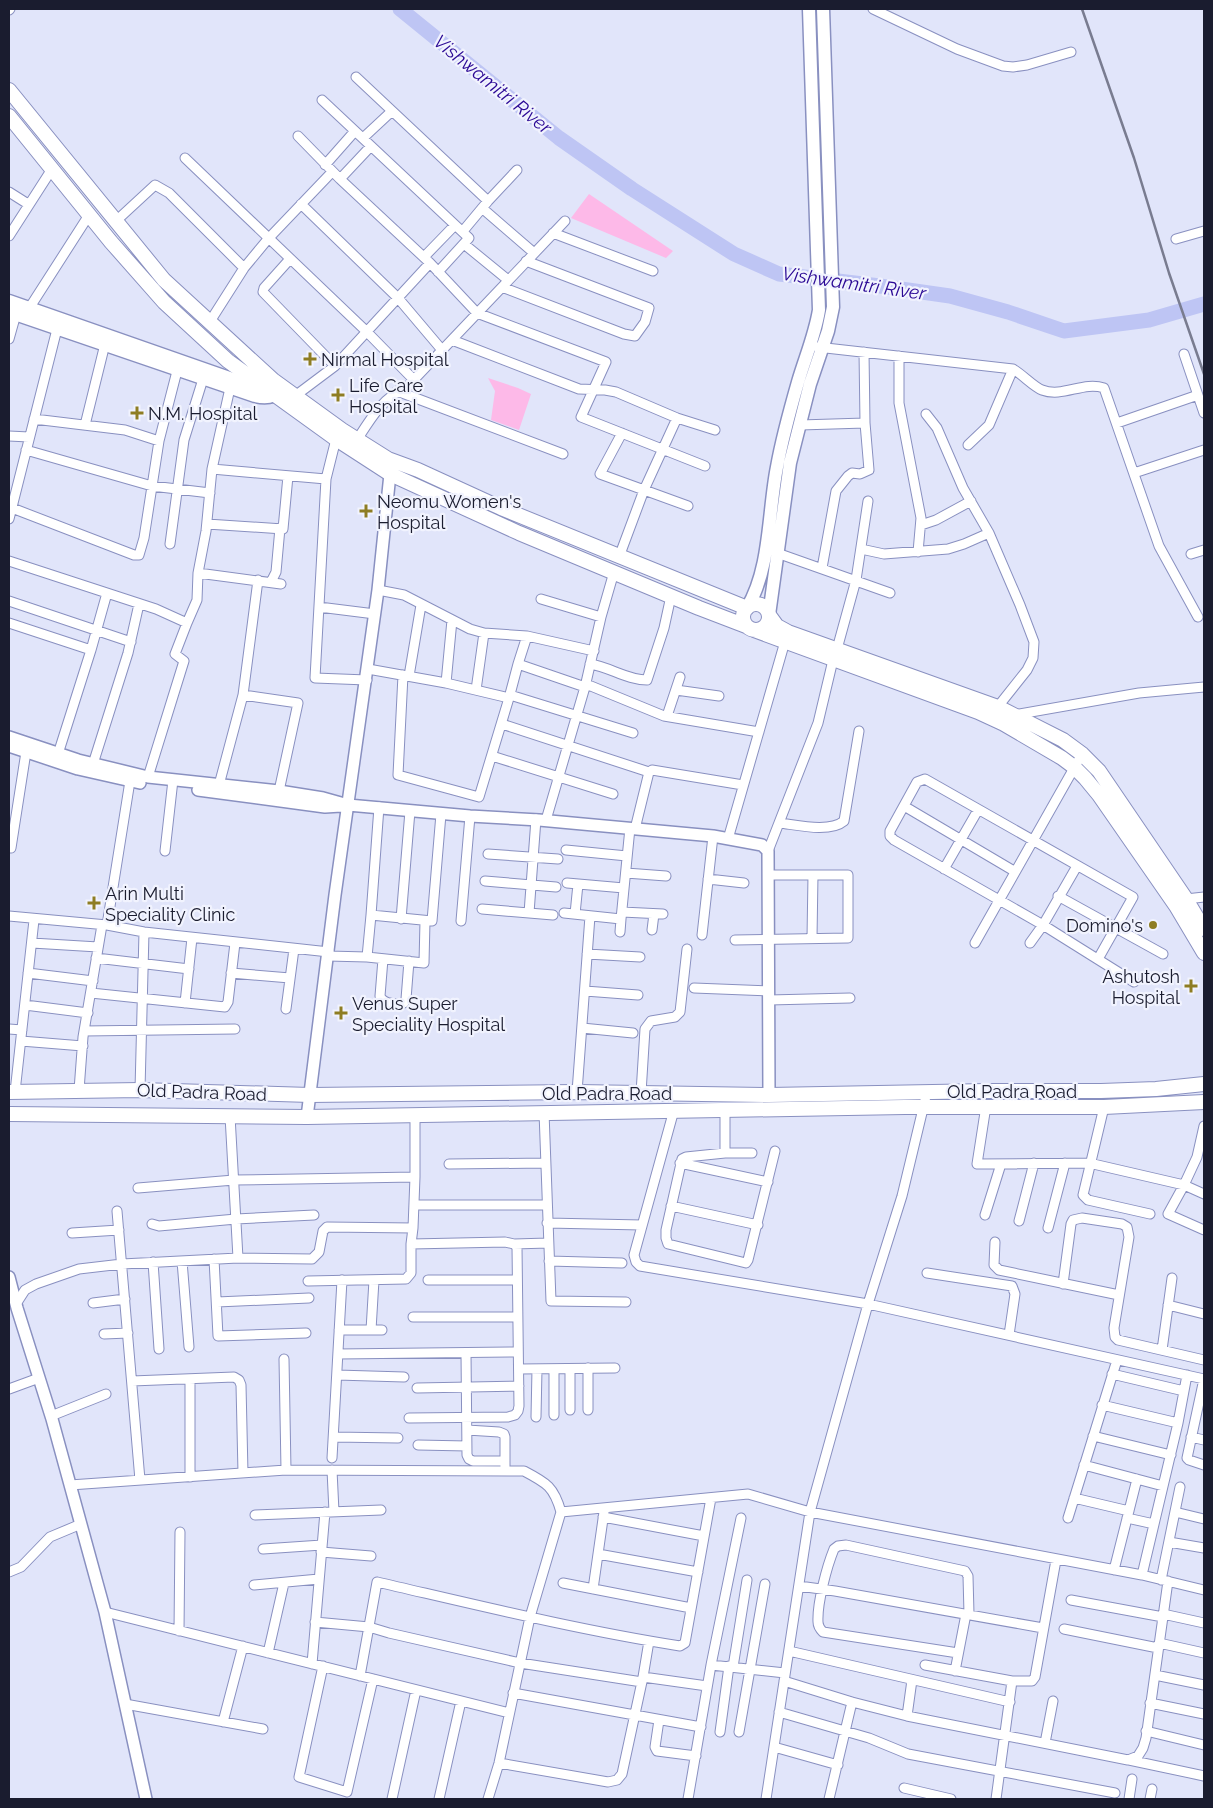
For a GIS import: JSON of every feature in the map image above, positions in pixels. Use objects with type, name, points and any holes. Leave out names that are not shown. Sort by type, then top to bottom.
[{"type":"main road","points":[[9,116],[89,216],[164,302],[228,361],[279,389],[354,444],[392,468],[520,533],[670,596],[758,630],[768,623],[790,463],[810,384],[816,347],[816,328],[820,310],[808,9]]},
{"type":"main road","points":[[823,9],[833,307],[816,347],[798,382],[777,468],[762,570],[753,597],[743,614],[743,618],[750,628],[786,637],[1063,740],[1082,754],[1099,772],[1186,899],[1204,929]]},
{"type":"main road","points":[[9,90],[164,280],[279,389],[336,439],[354,444]]},
{"type":"main road","points":[[9,301],[235,380],[279,389]]},
{"type":"main road","points":[[12,313],[255,396],[266,397],[279,389]]},
{"type":"main road","points":[[392,468],[418,470],[501,508],[747,608]]},
{"type":"main road","points":[[747,608],[751,604],[759,604],[766,608],[769,615],[786,637]]},
{"type":"main road","points":[[1000,716],[1074,767],[1099,795],[1176,906],[1204,953]]},
{"type":"main road","name":"Old Padra Road","points":[[12,1092],[140,1090],[310,1095],[577,1092],[769,1095],[1129,1090],[1204,1084]]},
{"type":"main road","name":"Old Padra Road","points":[[9,1114],[307,1117],[725,1109],[986,1106],[1104,1107],[1204,1102]]},
{"type":"street","points":[[873,9],[957,49],[1003,66],[1027,66],[1071,52]]},
{"type":"street","points":[[356,77],[534,253]]},
{"type":"street","points":[[322,100],[469,238],[438,272]]},
{"type":"street","points":[[363,138],[392,111]]},
{"type":"street","points":[[325,165],[356,131]]},
{"type":"street","points":[[298,136],[332,172],[427,260],[478,313],[606,362],[581,416],[705,466]]},
{"type":"street","points":[[340,179],[372,146]]},
{"type":"street","points":[[185,158],[414,380]]},
{"type":"street","points":[[9,236],[52,169]]},
{"type":"street","points":[[463,231],[517,170]]},
{"type":"street","points":[[209,323],[244,268],[268,239],[332,172]]},
{"type":"street","points":[[116,221],[155,184],[169,193],[244,268]]},
{"type":"street","points":[[9,192],[28,204]]},
{"type":"street","points":[[301,204],[398,298],[442,350]]},
{"type":"street","points":[[30,307],[89,216]]},
{"type":"street","points":[[354,444],[375,413],[397,391],[406,388],[414,380],[565,221]]},
{"type":"street","points":[[279,389],[335,366],[398,298],[455,225]]},
{"type":"street","points":[[1176,239],[1204,231]]},
{"type":"street","points":[[553,233],[652,271]]},
{"type":"street","points":[[464,244],[505,284],[624,334],[635,336],[645,322],[649,308],[526,261]]},
{"type":"street","points":[[290,259],[264,288],[264,292],[335,366]]},
{"type":"street","points":[[9,339],[12,313]]},
{"type":"street","points":[[9,518],[57,329]]},
{"type":"street","points":[[452,340],[579,389],[616,392],[677,418],[714,430]]},
{"type":"street","points":[[85,425],[104,344]]},
{"type":"street","points":[[816,347],[1013,369],[1040,390],[1048,392],[1090,386],[1104,388],[1159,546],[1198,617]]},
{"type":"street","points":[[822,568],[836,491],[852,473],[860,474],[869,470],[865,423],[864,352]]},
{"type":"street","points":[[1184,354],[1204,413]]},
{"type":"street","points":[[899,356],[899,403],[921,525],[918,552]]},
{"type":"street","points":[[968,445],[989,425],[1013,369]]},
{"type":"street","points":[[12,508],[134,555],[139,555],[144,538],[159,442],[177,370]]},
{"type":"street","points":[[170,544],[184,440],[203,379]]},
{"type":"street","points":[[148,777],[184,661],[175,654],[197,600],[198,573],[207,524],[212,469],[230,388]]},
{"type":"street","points":[[397,391],[563,454]]},
{"type":"street","points":[[1117,423],[1198,395]]},
{"type":"street","points":[[926,414],[937,428],[951,462],[989,533],[1034,642],[1035,651],[1000,716]]},
{"type":"street","points":[[619,557],[644,490],[677,418]]},
{"type":"street","points":[[34,419],[125,430],[159,442]]},
{"type":"street","points":[[800,425],[865,423]]},
{"type":"street","points":[[622,433],[600,474],[688,506]]},
{"type":"street","points":[[9,436],[29,437]]},
{"type":"street","points":[[336,439],[326,479],[315,678],[406,675],[510,697],[577,715],[633,734]]},
{"type":"street","points":[[26,450],[152,486],[210,493]]},
{"type":"street","points":[[1134,472],[1204,450]]},
{"type":"street","points":[[307,1117],[375,614],[392,468]]},
{"type":"street","points":[[212,469],[326,479]]},
{"type":"street","points":[[207,524],[283,529],[288,476]]},
{"type":"street","points":[[769,1095],[768,852],[818,723],[856,580],[868,501]]},
{"type":"street","points":[[921,525],[936,520],[971,501]]},
{"type":"street","points":[[271,582],[276,572],[280,528]]},
{"type":"street","points":[[861,548],[884,554],[918,552],[955,547],[989,533]]},
{"type":"street","points":[[1191,554],[1204,550]]},
{"type":"street","points":[[777,553],[890,593]]},
{"type":"street","points":[[9,561],[156,609],[186,624]]},
{"type":"street","points":[[529,913],[534,857],[541,820],[568,746],[614,572]]},
{"type":"street","points":[[198,573],[281,584]]},
{"type":"street","points":[[219,785],[233,723],[243,695],[258,580]]},
{"type":"street","points":[[378,590],[404,595],[470,629],[484,633],[527,636],[594,651]]},
{"type":"street","points":[[58,754],[97,630],[106,593]]},
{"type":"street","points":[[590,664],[605,666],[636,680],[647,680],[664,628],[670,596]]},
{"type":"street","points":[[541,599],[601,617]]},
{"type":"street","points":[[9,601],[130,642]]},
{"type":"street","points":[[93,764],[140,604]]},
{"type":"street","points":[[421,605],[406,675],[398,775],[479,798],[527,636]]},
{"type":"street","points":[[319,607],[375,614]]},
{"type":"street","points":[[446,683],[452,620]]},
{"type":"street","points":[[9,623],[91,650]]},
{"type":"street","points":[[476,690],[484,633]]},
{"type":"street","points":[[728,840],[786,637]]},
{"type":"street","points":[[518,664],[667,716],[759,732]]},
{"type":"street","points":[[667,716],[680,677]]},
{"type":"street","points":[[1000,716],[1139,693],[1204,687]]},
{"type":"street","points":[[676,690],[719,696]]},
{"type":"street","points":[[243,695],[298,703],[279,791]]},
{"type":"street","points":[[502,724],[649,772],[655,770],[744,785]]},
{"type":"street","points":[[780,823],[829,827],[840,825],[844,821],[859,731]]},
{"type":"street","points":[[9,737],[93,764],[172,783],[325,807],[348,804]]},
{"type":"street","points":[[9,746],[88,772],[130,781],[219,785],[279,791],[379,808],[541,820],[713,836],[762,845],[768,852]]},
{"type":"street","points":[[11,848],[26,752]]},
{"type":"street","points":[[975,942],[1082,754]]},
{"type":"street","points":[[492,756],[613,794]]},
{"type":"street","points":[[620,932],[628,856],[633,829],[649,772]]},
{"type":"street","points":[[1098,959],[1132,897],[925,779],[917,782],[890,831],[890,836],[1043,925],[1134,982]]},
{"type":"street","points":[[79,1090],[84,1031],[96,958],[104,925],[130,781]]},
{"type":"street","points":[[165,851],[172,783]]},
{"type":"street","points":[[904,806],[1014,871]]},
{"type":"street","points":[[367,957],[379,808]]},
{"type":"street","points":[[401,918],[410,810]]},
{"type":"street","points":[[944,869],[978,810]]},
{"type":"street","points":[[370,916],[432,921],[441,814]]},
{"type":"street","points":[[461,921],[470,816]]},
{"type":"street","points":[[702,935],[713,836]]},
{"type":"street","points":[[566,850],[628,856]]},
{"type":"street","points":[[488,854],[558,859]]},
{"type":"street","points":[[1030,943],[1043,925],[1077,866]]},
{"type":"street","points":[[626,873],[666,876]]},
{"type":"street","points":[[735,940],[848,938],[848,875],[768,875]]},
{"type":"street","points":[[812,938],[813,875]]},
{"type":"street","points":[[708,878],[744,883]]},
{"type":"street","points":[[485,881],[556,887]]},
{"type":"street","points":[[567,883],[624,888]]},
{"type":"street","points":[[575,914],[578,884]]},
{"type":"street","points":[[1058,896],[1162,954]]},
{"type":"street","points":[[1186,899],[1204,897]]},
{"type":"street","points":[[482,909],[553,915]]},
{"type":"street","points":[[564,913],[590,916],[658,914],[652,930]]},
{"type":"street","points":[[9,916],[34,920],[104,925],[144,932],[328,954],[424,963],[426,921]]},
{"type":"street","points":[[577,1092],[590,916]]},
{"type":"street","points":[[12,1092],[21,1041],[34,920]]},
{"type":"street","points":[[140,1090],[144,932]]},
{"type":"street","points":[[186,1003],[192,938]]},
{"type":"street","points":[[91,993],[227,1006],[235,942]]},
{"type":"street","points":[[32,943],[98,947]]},
{"type":"street","points":[[286,1009],[294,949]]},
{"type":"street","points":[[641,1093],[645,1029],[651,1021],[675,1018],[680,1012],[687,949]]},
{"type":"street","points":[[587,954],[640,957]]},
{"type":"street","points":[[96,958],[189,969]]},
{"type":"street","points":[[383,959],[381,1000],[401,1004],[406,999],[409,962]]},
{"type":"street","points":[[28,973],[93,981]]},
{"type":"street","points":[[231,973],[290,978]]},
{"type":"street","points":[[694,988],[769,995],[850,998]]},
{"type":"street","points":[[585,991],[638,995]]},
{"type":"street","points":[[25,1005],[88,1013]]},
{"type":"street","points":[[582,1028],[634,1032]]},
{"type":"street","points":[[9,1029],[22,1030]]},
{"type":"street","points":[[84,1031],[235,1029]]},
{"type":"street","points":[[21,1041],[83,1046]]},
{"type":"street","points":[[766,1799],[810,1512],[868,1304],[902,1196],[925,1107],[927,1092]]},
{"type":"street","points":[[986,1106],[977,1164],[1089,1163],[1184,1185],[1204,1194]]},
{"type":"street","points":[[1104,1107],[1082,1192],[1084,1197],[1088,1200],[1150,1214]]},
{"type":"street","points":[[725,1109],[725,1153]]},
{"type":"street","points":[[674,1110],[634,1255],[636,1262],[640,1266],[868,1304],[1204,1379],[1200,1416],[1191,1438],[1187,1458],[1204,1465]]},
{"type":"street","points":[[544,1112],[551,1301],[626,1302]]},
{"type":"street","points":[[308,1281],[406,1279],[409,1277],[411,1273],[414,1205],[415,1115]]},
{"type":"street","points":[[230,1116],[238,1258]]},
{"type":"street","points":[[1204,1126],[1201,1158],[1168,1214],[1204,1230]]},
{"type":"street","points":[[752,1153],[725,1153],[686,1157],[680,1163],[666,1230],[668,1244],[746,1263],[758,1225],[776,1151]]},
{"type":"street","points":[[448,1164],[545,1163]]},
{"type":"street","points":[[680,1163],[768,1182]]},
{"type":"street","points":[[1019,1221],[1034,1163]]},
{"type":"street","points":[[1048,1228],[1065,1163]]},
{"type":"street","points":[[984,1215],[1001,1164]]},
{"type":"street","points":[[138,1188],[234,1180],[415,1177]]},
{"type":"street","points":[[414,1205],[546,1205]]},
{"type":"street","points":[[671,1206],[758,1225]]},
{"type":"street","points":[[117,1211],[140,1480]]},
{"type":"street","points":[[152,1224],[159,1226],[236,1219],[314,1216]]},
{"type":"street","points":[[1062,1284],[1073,1220],[1082,1218],[1122,1224],[1127,1227],[1128,1236],[1115,1337],[1118,1340],[1204,1360]]},
{"type":"street","points":[[547,1223],[642,1225]]},
{"type":"street","points":[[16,1304],[25,1290],[36,1284],[79,1269],[122,1264],[214,1259],[312,1259],[319,1252],[323,1231],[328,1228],[413,1228]]},
{"type":"street","points":[[72,1233],[119,1230]]},
{"type":"street","points":[[411,1244],[505,1242],[514,1244],[548,1242]]},
{"type":"street","points":[[995,1242],[994,1265],[999,1270],[1120,1296]]},
{"type":"street","points":[[409,1418],[508,1417],[515,1415],[518,1411],[517,1247],[514,1244]]},
{"type":"street","points":[[214,1259],[218,1302],[218,1336],[306,1333]]},
{"type":"street","points":[[182,1261],[189,1347]]},
{"type":"street","points":[[153,1262],[159,1349]]},
{"type":"street","points":[[549,1262],[622,1263]]},
{"type":"street","points":[[927,1273],[1012,1286],[1015,1294],[1009,1335]]},
{"type":"street","points":[[9,1278],[51,1416],[105,1612],[146,1799]]},
{"type":"street","points":[[1162,1350],[1172,1278]]},
{"type":"street","points":[[332,1458],[342,1280]]},
{"type":"street","points":[[371,1330],[374,1280]]},
{"type":"street","points":[[428,1280],[517,1280]]},
{"type":"street","points":[[218,1302],[309,1298]]},
{"type":"street","points":[[92,1303],[125,1299]]},
{"type":"street","points":[[1168,1305],[1204,1314]]},
{"type":"street","points":[[413,1317],[517,1317]]},
{"type":"street","points":[[339,1330],[382,1330]]},
{"type":"street","points":[[104,1334],[128,1333]]},
{"type":"street","points":[[338,1354],[518,1352]]},
{"type":"street","points":[[466,1353],[467,1455],[473,1461],[505,1461]]},
{"type":"street","points":[[284,1359],[286,1470]]},
{"type":"street","points":[[1068,1518],[1117,1360]]},
{"type":"street","points":[[570,1368],[570,1410]]},
{"type":"street","points":[[588,1368],[588,1410]]},
{"type":"street","points":[[519,1369],[616,1368]]},
{"type":"street","points":[[536,1417],[537,1369]]},
{"type":"street","points":[[554,1369],[554,1415]]},
{"type":"street","points":[[1112,1374],[1184,1391]]},
{"type":"street","points":[[337,1375],[404,1377]]},
{"type":"street","points":[[1142,1575],[1171,1455],[1187,1375]]},
{"type":"street","points":[[132,1381],[234,1377],[239,1380],[241,1385],[243,1473]]},
{"type":"street","points":[[9,1389],[39,1378]]},
{"type":"street","points":[[190,1379],[190,1477]]},
{"type":"street","points":[[417,1388],[519,1386]]},
{"type":"street","points":[[51,1416],[106,1394]]},
{"type":"street","points":[[1102,1405],[1178,1423]]},
{"type":"street","points":[[467,1430],[500,1432],[504,1434],[506,1437],[504,1471]]},
{"type":"street","points":[[1093,1436],[1171,1455]]},
{"type":"street","points":[[334,1437],[398,1438]]},
{"type":"street","points":[[1191,1438],[1204,1440]]},
{"type":"street","points":[[418,1445],[467,1446]]},
{"type":"street","points":[[1084,1465],[1163,1486]]},
{"type":"street","points":[[70,1485],[286,1470],[524,1471],[543,1481],[556,1494],[561,1512],[530,1617],[498,1763],[488,1799]]},
{"type":"street","points":[[312,1664],[322,1549],[329,1512],[332,1470]]},
{"type":"street","points":[[1114,1570],[1137,1479]]},
{"type":"street","points":[[1128,1760],[1138,1756],[1143,1748],[1163,1616],[1164,1580],[1169,1542],[1180,1487]]},
{"type":"street","points":[[561,1512],[604,1512],[748,1494],[810,1512],[1142,1575],[1204,1590]]},
{"type":"street","points":[[360,1676],[377,1582],[530,1617],[649,1641],[683,1645],[685,1643],[711,1498]]},
{"type":"street","points":[[1074,1498],[1154,1524]]},
{"type":"street","points":[[255,1515],[381,1510]]},
{"type":"street","points":[[604,1512],[704,1536]]},
{"type":"street","points":[[593,1589],[604,1512]]},
{"type":"street","points":[[1175,1512],[1204,1519]]},
{"type":"street","points":[[688,1799],[707,1686],[741,1518]]},
{"type":"street","points":[[9,1572],[21,1567],[50,1537],[81,1524]]},
{"type":"street","points":[[179,1631],[180,1532]]},
{"type":"street","points":[[1169,1542],[1204,1548]]},
{"type":"street","points":[[955,1671],[968,1614],[968,1576],[965,1571],[846,1545],[838,1546],[834,1549],[823,1590],[818,1621],[819,1627],[823,1632],[958,1653]]},
{"type":"street","points":[[264,1550],[322,1549],[371,1556]]},
{"type":"street","points":[[598,1554],[698,1572]]},
{"type":"street","points":[[925,1665],[1012,1681],[1032,1681],[1035,1677],[1056,1560]]},
{"type":"street","points":[[254,1585],[319,1579]]},
{"type":"street","points":[[720,1732],[747,1580]]},
{"type":"street","points":[[268,1653],[284,1583]]},
{"type":"street","points":[[562,1583],[691,1608]]},
{"type":"street","points":[[739,1732],[765,1584]]},
{"type":"street","points":[[799,1586],[1043,1628]]},
{"type":"street","points":[[1071,1600],[1204,1623]]},
{"type":"street","points":[[105,1612],[509,1713]]},
{"type":"street","points":[[315,1622],[369,1626],[389,1633],[520,1662],[643,1680],[707,1686]]},
{"type":"street","points":[[1064,1629],[1204,1653]]},
{"type":"street","points":[[498,1763],[608,1782],[617,1780],[622,1774],[643,1680],[649,1641]]},
{"type":"street","points":[[223,1722],[243,1646]]},
{"type":"street","points":[[789,1651],[1010,1702]]},
{"type":"street","points":[[711,1665],[750,1668],[785,1677],[852,1702],[907,1716],[1204,1776]]},
{"type":"street","points":[[323,1666],[299,1777],[347,1792],[373,1679]]},
{"type":"street","points":[[1154,1675],[1204,1685]]},
{"type":"street","points":[[907,1716],[912,1680]]},
{"type":"street","points":[[996,1799],[1012,1681]]},
{"type":"street","points":[[394,1799],[416,1690]]},
{"type":"street","points":[[514,1693],[701,1727]]},
{"type":"street","points":[[439,1799],[461,1701]]},
{"type":"street","points":[[1045,1743],[1053,1701]]},
{"type":"street","points":[[830,1799],[852,1702]]},
{"type":"street","points":[[1150,1703],[1204,1714]]},
{"type":"street","points":[[125,1704],[263,1729]]},
{"type":"street","points":[[780,1712],[869,1738],[908,1754],[1114,1793]]},
{"type":"street","points":[[659,1720],[655,1747],[657,1751],[696,1756]]},
{"type":"street","points":[[1146,1731],[1204,1745]]},
{"type":"street","points":[[774,1747],[838,1765]]},
{"type":"street","points":[[1129,1799],[1132,1779]]},
{"type":"street","points":[[904,1788],[951,1799]]},
{"type":"street","points":[[1150,1799],[1152,1789]]},
{"type":"shaded area","points":[[589,194],[673,251],[666,258],[571,218]]},
{"type":"shaded area","points":[[488,378],[531,394],[519,430],[491,420],[495,391]]},
{"type":"waterway","name":"Vishwamitri River","points":[[400,9],[559,138],[632,189],[734,254],[779,274],[950,296],[1008,312],[1064,331],[1149,320],[1204,304]]},
{"type":"railway","points":[[1082,9],[1134,158],[1169,273],[1204,374]]},
{"type":"place","name":"Nirmal Hospital","points":[[310,359]]},
{"type":"place","name":"Life Care Hospital","points":[[338,395]]},
{"type":"place","name":"N.M. Hospital","points":[[137,413]]},
{"type":"place","name":"Neomu Women's Hospital","points":[[366,511]]},
{"type":"place","name":"Arin Multi Speciality Clinic","points":[[94,903]]},
{"type":"place","name":"Domino's","points":[[1153,925]]},
{"type":"place","name":"Ashutosh Hospital","points":[[1191,986]]},
{"type":"place","name":"Venus Super Speciality Hospital","points":[[341,1013]]}]
